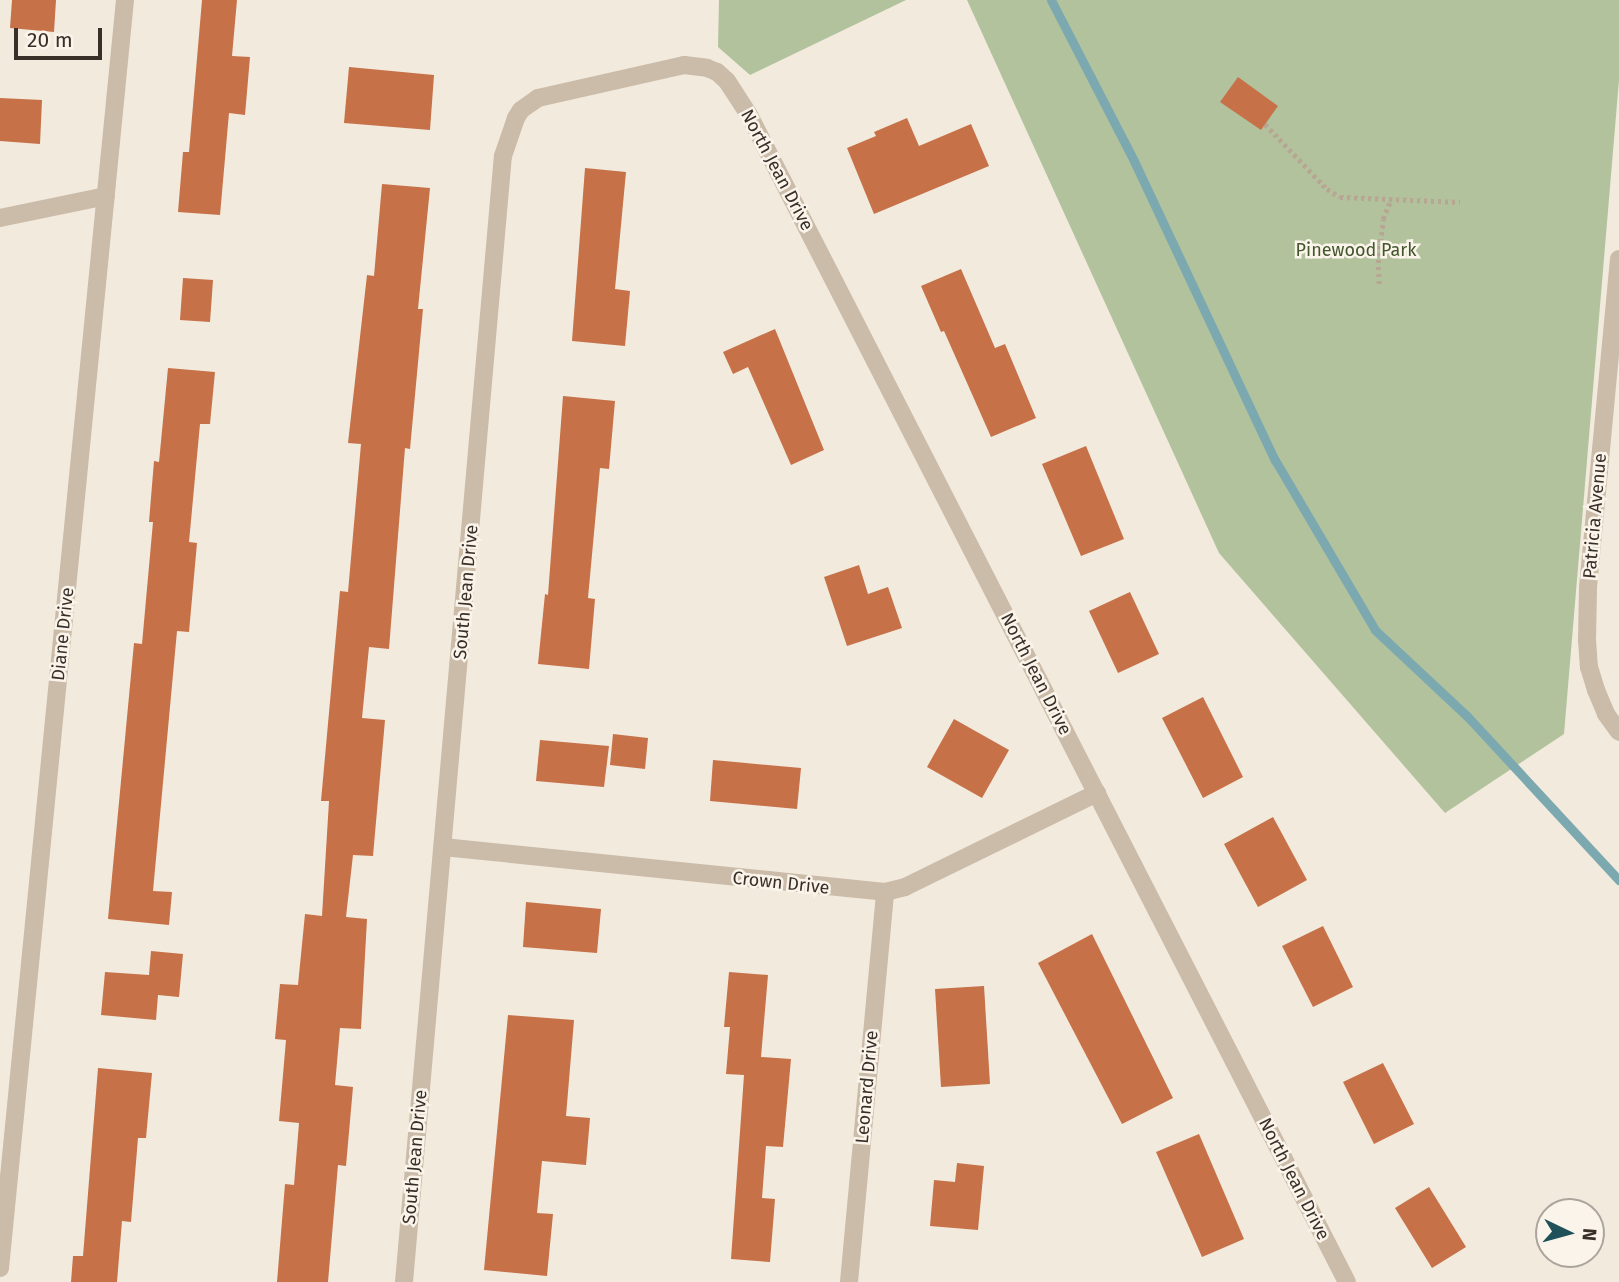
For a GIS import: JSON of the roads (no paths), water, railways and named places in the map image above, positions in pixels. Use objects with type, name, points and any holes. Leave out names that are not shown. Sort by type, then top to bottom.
[{"type":"street","name":"Diane Drive","points":[[0,1268],[125,0]]},
{"type":"street","name":"South Jean Drive","points":[[404,1282],[503,156],[511,127],[521,110],[552,93],[684,65],[717,72]]},
{"type":"street","name":"North Jean Drive","points":[[717,72],[727,81],[749,115],[1347,1282]]},
{"type":"street","points":[[0,218],[106,196]]},
{"type":"street","name":"Patricia Avenue","points":[[1619,259],[1588,587],[1587,654],[1596,690],[1606,713],[1619,732]]},
{"type":"street","name":"Crown Drive","points":[[443,848],[885,892],[905,887],[1097,793]]},
{"type":"street","name":"Leonard Drive","points":[[849,1282],[885,892]]},
{"type":"waterway","points":[[1051,0],[1134,161],[1275,460],[1375,630],[1467,716],[1619,880]]},
{"type":"park label","name":"Pinewood Park","points":[[1356,250]]}]
